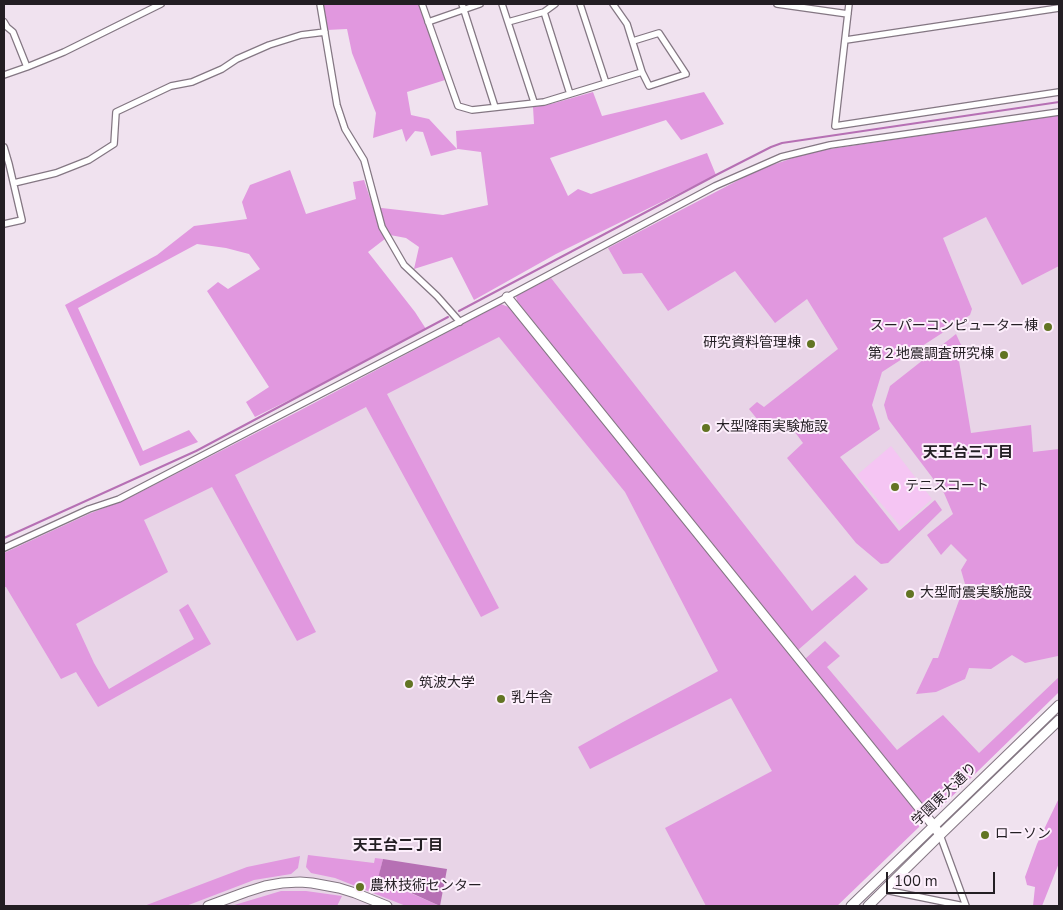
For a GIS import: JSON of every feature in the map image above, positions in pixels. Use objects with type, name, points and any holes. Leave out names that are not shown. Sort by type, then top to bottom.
[{"type":"street","points":[[4,75],[64,52],[161,4]]},
{"type":"street","points":[[320,4],[336,105],[345,129],[364,160],[382,227],[404,265],[437,296],[460,322]]},
{"type":"street","points":[[422,4],[458,106],[472,110],[544,102],[642,72]]},
{"type":"street","points":[[428,22],[463,6],[480,4]]},
{"type":"street","points":[[502,4],[534,102]]},
{"type":"street","points":[[508,22],[544,12],[555,4]]},
{"type":"street","points":[[580,4],[606,83]]},
{"type":"street","points":[[613,4],[627,24],[642,72],[649,86],[686,74],[659,32],[633,41]]},
{"type":"street","points":[[777,4],[848,14]]},
{"type":"street","points":[[849,4],[835,126],[1059,92]]},
{"type":"street","points":[[463,6],[495,107]]},
{"type":"street","points":[[846,40],[1059,8]]},
{"type":"street","points":[[544,12],[570,94]]},
{"type":"street","points":[[4,22],[6,27],[13,32],[27,67]]},
{"type":"street","points":[[14,183],[64,170],[89,160],[114,144],[116,112],[171,86],[192,82],[222,69],[236,59],[269,46],[301,35],[325,32]]},
{"type":"street","points":[[4,548],[89,510],[119,499],[460,322],[715,186],[781,157],[830,145],[1059,112]]},
{"type":"street","points":[[4,147],[10,164],[22,220],[4,224]]},
{"type":"street","points":[[507,297],[934,826],[940,835],[965,906]]},
{"type":"street","name":"学園東大通り","points":[[851,906],[1059,704]]},
{"type":"street","name":"学園東大通り","points":[[868,906],[1059,720]]},
{"type":"street","points":[[208,906],[265,886],[300,882],[339,888],[387,906]]},
{"type":"street","points":[[885,890],[965,906]]},
{"type":"shaded area","points":[[323,4],[419,4],[445,80],[407,92],[411,115],[429,119],[457,149],[456,131],[534,124],[533,107],[593,92],[602,116],[704,92],[724,124],[681,140],[666,120],[550,158],[568,196],[578,189],[591,194],[707,153],[716,175],[556,254],[474,300],[452,257],[414,269],[419,247],[406,238],[390,235],[368,252],[426,329],[255,417],[246,402],[269,387],[207,291],[218,282],[228,289],[260,269],[249,254],[226,248],[197,244],[78,308],[143,451],[189,430],[198,442],[140,466],[65,305],[157,255],[194,226],[247,219],[242,202],[250,185],[290,170],[306,214],[356,199],[353,182],[364,180],[373,207],[443,215],[488,205],[481,152],[458,149],[431,156],[423,132],[415,131],[406,142],[402,129],[373,138],[376,113],[352,53],[347,29],[327,30]]},
{"type":"shaded area","points":[[1059,115],[1059,692],[938,810],[927,810],[517,301],[516,296],[758,170]]},
{"type":"shaded area","points":[[1059,115],[1059,266],[1022,285],[986,217],[943,238],[972,309],[970,315],[882,372],[872,405],[880,429],[840,457],[899,531],[935,500],[942,510],[888,563],[881,564],[856,543],[787,458],[803,443],[786,420],[766,430],[749,409],[757,402],[764,407],[838,349],[807,299],[775,323],[735,271],[668,311],[642,273],[623,274],[608,248],[758,170],[810,152]]},
{"type":"shaded area","points":[[551,278],[812,611],[855,575],[868,589],[798,650],[517,301],[516,296]]},
{"type":"shaded area","name":"筑波大学","points":[[501,304],[919,827],[837,906],[4,906],[4,553],[91,513],[125,500],[299,411]]},
{"type":"shaded area","points":[[501,304],[511,308],[921,816],[919,827],[837,906],[706,906],[665,828],[772,771],[731,698],[590,769],[578,747],[718,671],[625,492],[499,337],[387,394],[499,608],[481,617],[366,407],[235,475],[316,632],[297,641],[212,487],[144,520],[168,572],[76,624],[94,663],[109,689],[194,639],[179,610],[188,604],[211,644],[98,707],[76,672],[61,679],[6,587],[4,587],[4,553],[91,513],[125,500],[299,411]]},
{"type":"shaded area","points":[[956,334],[962,347],[958,355],[971,433],[1031,425],[1033,452],[1059,449],[1059,654],[1058,656],[1025,663],[1012,655],[991,669],[969,668],[965,679],[936,692],[916,694],[933,658],[938,658],[965,584],[961,570],[967,560],[951,544],[941,555],[927,535],[953,514],[944,493],[888,419],[884,405],[890,386]]},
{"type":"shaded area","name":"テニスコート","points":[[891,446],[932,499],[901,527],[857,475]]},
{"type":"shaded area","points":[[825,641],[840,656],[827,667],[897,750],[943,715],[979,753],[1059,677],[1059,692],[938,810],[927,810],[805,659]]},
{"type":"shaded area","points":[[1059,798],[1059,863],[1042,906],[1033,906],[1035,887],[1027,885],[1025,877],[1037,844]]},
{"type":"shaded area","points":[[308,855],[374,863],[375,858],[383,859],[378,879],[440,906],[406,906],[335,878],[311,873],[306,867]]},
{"type":"shaded area","points":[[300,856],[298,868],[291,874],[254,880],[186,906],[144,906],[247,867]]},
{"type":"shaded area","points":[[383,859],[447,869],[440,906],[378,878]]},
{"type":"shaded area","points":[[281,891],[306,891],[342,896],[337,906],[231,906]]},
{"type":"waterway","points":[[459,311],[718,174],[782,143],[1059,102]]},
{"type":"waterway","points":[[4,538],[196,451],[448,317]]},
{"type":"place","name":"スーパーコンピューター棟","points":[[1048,327]]},
{"type":"place","name":"研究資料管理棟","points":[[811,344]]},
{"type":"place","name":"第２地震調査研究棟","points":[[1004,355]]},
{"type":"place","name":"大型降雨実験施設","points":[[706,428]]},
{"type":"place","name":"テニスコート","points":[[895,487]]},
{"type":"place","name":"大型耐震実験施設","points":[[910,594]]},
{"type":"place","name":"筑波大学","points":[[409,684]]},
{"type":"place","name":"乳牛舎","points":[[501,699]]},
{"type":"place","name":"ローソン","points":[[985,835]]},
{"type":"place","name":"農林技術センター","points":[[360,887]]},
{"type":"district","name":"天王台三丁目","points":[[968,453]]},
{"type":"district","name":"天王台二丁目","points":[[398,846]]}]
